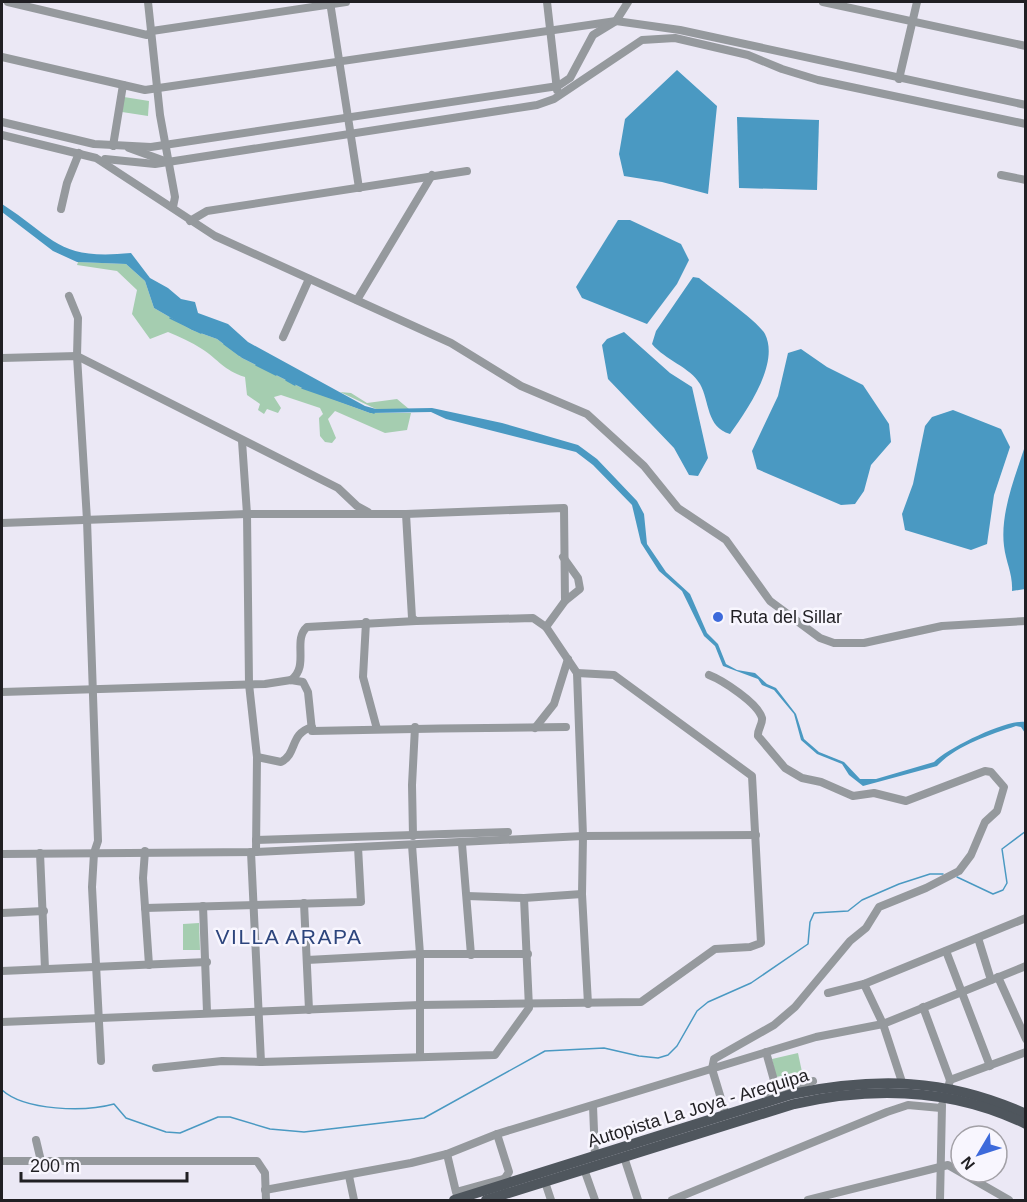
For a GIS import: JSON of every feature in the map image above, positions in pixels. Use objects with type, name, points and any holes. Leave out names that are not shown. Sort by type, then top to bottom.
[{"type":"main road","name":"Autopista La Joya - Arequipa","points":[[486,1200],[505,1190],[595,1156],[808,1091],[846,1084],[902,1082],[948,1088],[1026,1114]]},
{"type":"main road","name":"Autopista La Joya - Arequipa","points":[[454,1200],[545,1182],[794,1104],[828,1096],[948,1088],[982,1106],[1026,1124]]},
{"type":"street","points":[[8,2],[147,34],[346,2]]},
{"type":"street","points":[[148,2],[164,145],[175,197],[172,207]]},
{"type":"street","points":[[547,2],[558,86],[554,99]]},
{"type":"street","points":[[2,122],[113,146],[164,145],[558,86],[570,78],[593,35],[616,21],[628,2]]},
{"type":"street","points":[[823,2],[1026,46]]},
{"type":"street","points":[[899,79],[917,2]]},
{"type":"street","points":[[330,3],[359,188]]},
{"type":"street","points":[[2,57],[145,90],[552,28],[616,21],[680,30],[1026,105]]},
{"type":"street","points":[[2,135],[96,158],[146,165],[537,105],[554,99],[642,40],[675,38],[748,55],[818,80],[1026,124]]},
{"type":"street","points":[[113,146],[123,85]]},
{"type":"street","points":[[125,147],[150,158],[168,161]]},
{"type":"street","points":[[61,209],[67,183],[79,153]]},
{"type":"street","points":[[96,158],[190,221],[244,251],[451,343],[521,386],[587,414],[644,466],[678,508],[726,540],[770,601],[827,641],[864,643],[942,626],[1026,621]]},
{"type":"street","points":[[190,221],[207,211],[467,171]]},
{"type":"street","points":[[357,300],[432,175]]},
{"type":"street","points":[[1000,175],[1026,180]]},
{"type":"street","points":[[283,337],[309,279]]},
{"type":"street","points":[[69,296],[78,318],[77,356],[87,520],[91,690],[98,841],[94,853],[92,887],[98,966],[97,1018],[101,1061]]},
{"type":"street","points":[[2,358],[77,356],[338,488],[357,506],[371,514]]},
{"type":"street","points":[[242,441],[247,514],[249,684],[257,758],[253,905],[261,1062]]},
{"type":"street","points":[[2,523],[247,514],[406,514],[564,508],[565,601]]},
{"type":"street","points":[[406,514],[411,611],[416,621]]},
{"type":"street","points":[[546,627],[565,601],[580,589],[580,584],[563,557]]},
{"type":"street","points":[[291,680],[300,671],[302,634],[307,627],[366,622],[533,618],[546,627],[577,673],[583,836],[582,894],[588,1004]]},
{"type":"street","points":[[366,622],[363,676],[377,729]]},
{"type":"street","points":[[535,728],[554,704],[568,658]]},
{"type":"street","points":[[2,1022],[420,1005],[641,1002],[715,949],[750,948],[761,943],[752,776],[614,675],[577,673]]},
{"type":"street","points":[[709,675],[729,685],[759,712],[762,721],[758,736],[785,768],[802,778],[821,782],[848,795],[874,793],[906,801],[978,772],[991,772],[1004,787],[997,811],[985,822],[971,855],[959,871],[926,888],[879,907],[866,928],[850,941],[795,1007],[774,1025],[719,1054],[714,1059],[712,1069],[726,1115]]},
{"type":"street","points":[[2,693],[265,684],[291,680],[303,682],[306,686],[312,731],[566,727]]},
{"type":"street","points":[[257,758],[281,762],[289,756],[297,736],[303,730],[312,727]]},
{"type":"street","points":[[415,728],[412,785],[420,954],[420,1056]]},
{"type":"street","points":[[2,854],[145,851],[254,852],[358,847],[508,832]]},
{"type":"street","points":[[256,840],[413,841],[462,844],[583,836],[756,835]]},
{"type":"street","points":[[462,844],[471,955]]},
{"type":"street","points":[[145,908],[361,902],[358,847]]},
{"type":"street","points":[[145,851],[145,908],[149,965]]},
{"type":"street","points":[[40,853],[45,969]]},
{"type":"street","points":[[467,896],[524,898],[582,894]]},
{"type":"street","points":[[156,1068],[222,1061],[261,1062],[495,1055],[529,1005],[524,898]]},
{"type":"street","points":[[304,903],[309,1010]]},
{"type":"street","points":[[203,906],[207,962],[207,1012]]},
{"type":"street","points":[[2,913],[44,911]]},
{"type":"street","points":[[828,993],[864,984],[1026,918]]},
{"type":"street","points":[[978,938],[995,979],[1026,1039]]},
{"type":"street","points":[[946,951],[990,1066]]},
{"type":"street","points":[[307,960],[420,954],[528,954]]},
{"type":"street","points":[[2,971],[207,962]]},
{"type":"street","points":[[265,1190],[349,1176],[447,1154],[497,1134],[816,1037],[883,1024],[1026,966]]},
{"type":"street","points":[[864,984],[883,1024],[902,1082]]},
{"type":"street","points":[[923,1007],[948,1088],[941,1108],[940,1200]]},
{"type":"street","points":[[766,1052],[772,1092],[813,1081]]},
{"type":"street","points":[[948,1088],[990,1066],[1026,1052]]},
{"type":"street","points":[[672,1200],[887,1112],[908,1105],[941,1108]]},
{"type":"street","points":[[593,1106],[595,1156]]},
{"type":"street","points":[[447,1154],[456,1192],[505,1190],[509,1172],[497,1134]]},
{"type":"street","points":[[36,1140],[40,1161]]},
{"type":"street","points":[[624,1157],[638,1200]]},
{"type":"street","points":[[2,1161],[257,1161],[265,1173],[266,1200]]},
{"type":"street","points":[[808,1200],[832,1198],[941,1165],[948,1165],[1010,1200]]},
{"type":"street","points":[[584,1169],[595,1200]]},
{"type":"street","points":[[349,1176],[354,1200]]},
{"type":"street","points":[[545,1182],[551,1200]]},
{"type":"green space","points":[[124,97],[149,101],[148,116],[122,112]]},
{"type":"green space","points":[[78,262],[126,264],[145,281],[154,308],[192,330],[217,339],[242,358],[300,387],[370,413],[411,413],[407,430],[385,433],[335,411],[328,419],[336,438],[332,443],[325,442],[320,436],[319,418],[323,414],[320,408],[281,395],[274,397],[281,408],[278,413],[267,409],[264,414],[258,410],[260,404],[247,395],[245,377],[226,368],[198,346],[168,332],[150,339],[132,314],[137,290],[117,271],[77,265]]},
{"type":"green space","points":[[340,392],[351,393],[367,403],[397,399],[409,409],[376,409]]},
{"type":"green space","points":[[199,923],[200,950],[183,950],[183,924]]},
{"type":"green space","points":[[798,1053],[802,1072],[776,1077],[772,1059]]},
{"type":"water","points":[[677,70],[717,106],[708,194],[662,182],[624,176],[619,154],[625,119]]},
{"type":"water","points":[[737,117],[819,120],[817,190],[739,188]]},
{"type":"water","points":[[2,204],[60,245],[73,250],[107,254],[131,253],[150,278],[168,288],[181,299],[195,302],[198,313],[228,324],[248,342],[365,406],[376,409],[432,408],[502,423],[578,445],[597,459],[637,501],[644,514],[647,544],[666,572],[690,594],[707,633],[718,644],[726,664],[737,670],[755,673],[767,684],[776,688],[796,714],[804,739],[819,752],[844,762],[860,779],[876,779],[934,762],[964,742],[1005,725],[1025,722],[1025,733],[1021,727],[1016,726],[964,746],[937,766],[863,786],[849,775],[842,764],[817,754],[801,740],[794,714],[774,690],[762,685],[758,679],[723,666],[715,646],[704,636],[682,591],[659,571],[641,543],[632,505],[593,465],[576,452],[446,419],[431,412],[370,413],[300,387],[242,358],[217,339],[192,330],[154,308],[145,281],[126,264],[77,262],[53,251],[2,212]]},
{"type":"water","points":[[618,220],[630,220],[681,244],[689,260],[677,284],[647,324],[582,298],[576,287]]},
{"type":"water","points":[[693,277],[699,278],[754,322],[765,334],[768,346],[765,373],[759,387],[730,434],[722,431],[713,420],[696,378],[652,344],[656,331]]},
{"type":"water","points":[[624,332],[670,373],[692,387],[708,458],[698,476],[689,475],[674,448],[608,379],[602,345],[607,339]]},
{"type":"water","points":[[801,349],[827,367],[863,385],[889,424],[891,442],[871,465],[864,491],[855,504],[841,505],[757,469],[752,451],[778,396],[788,353]]},
{"type":"water","points":[[953,410],[1001,429],[1010,447],[994,495],[987,544],[971,550],[905,530],[902,514],[913,484],[925,426],[932,417]]},
{"type":"water","points":[[1025,446],[1025,589],[1012,591],[1004,546],[1004,521],[1009,495]]},
{"type":"waterway","points":[[170,318],[201,333]]},
{"type":"waterway","points":[[224,344],[239,355]]},
{"type":"waterway","points":[[256,365],[276,375]]},
{"type":"waterway","points":[[286,380],[295,385]]},
{"type":"waterway","points":[[302,388],[374,413]]},
{"type":"waterway","points":[[957,877],[993,894],[1003,890],[1007,883],[1002,849],[1026,831]]},
{"type":"waterway","points":[[2,1090],[12,1097],[40,1106],[72,1109],[114,1104],[126,1118],[166,1132],[180,1133],[218,1117],[230,1117],[270,1129],[304,1132],[424,1118],[545,1051],[604,1048],[639,1056],[658,1058],[668,1055],[677,1046],[697,1011],[708,1002],[751,983],[808,944],[810,922],[814,913],[848,911],[862,900],[899,884],[930,874],[943,874]]},
{"type":"place","name":"Ruta del Sillar","points":[[718,617]]},
{"type":"district","name":"VILLA ARAPA","points":[[289,937]]}]
